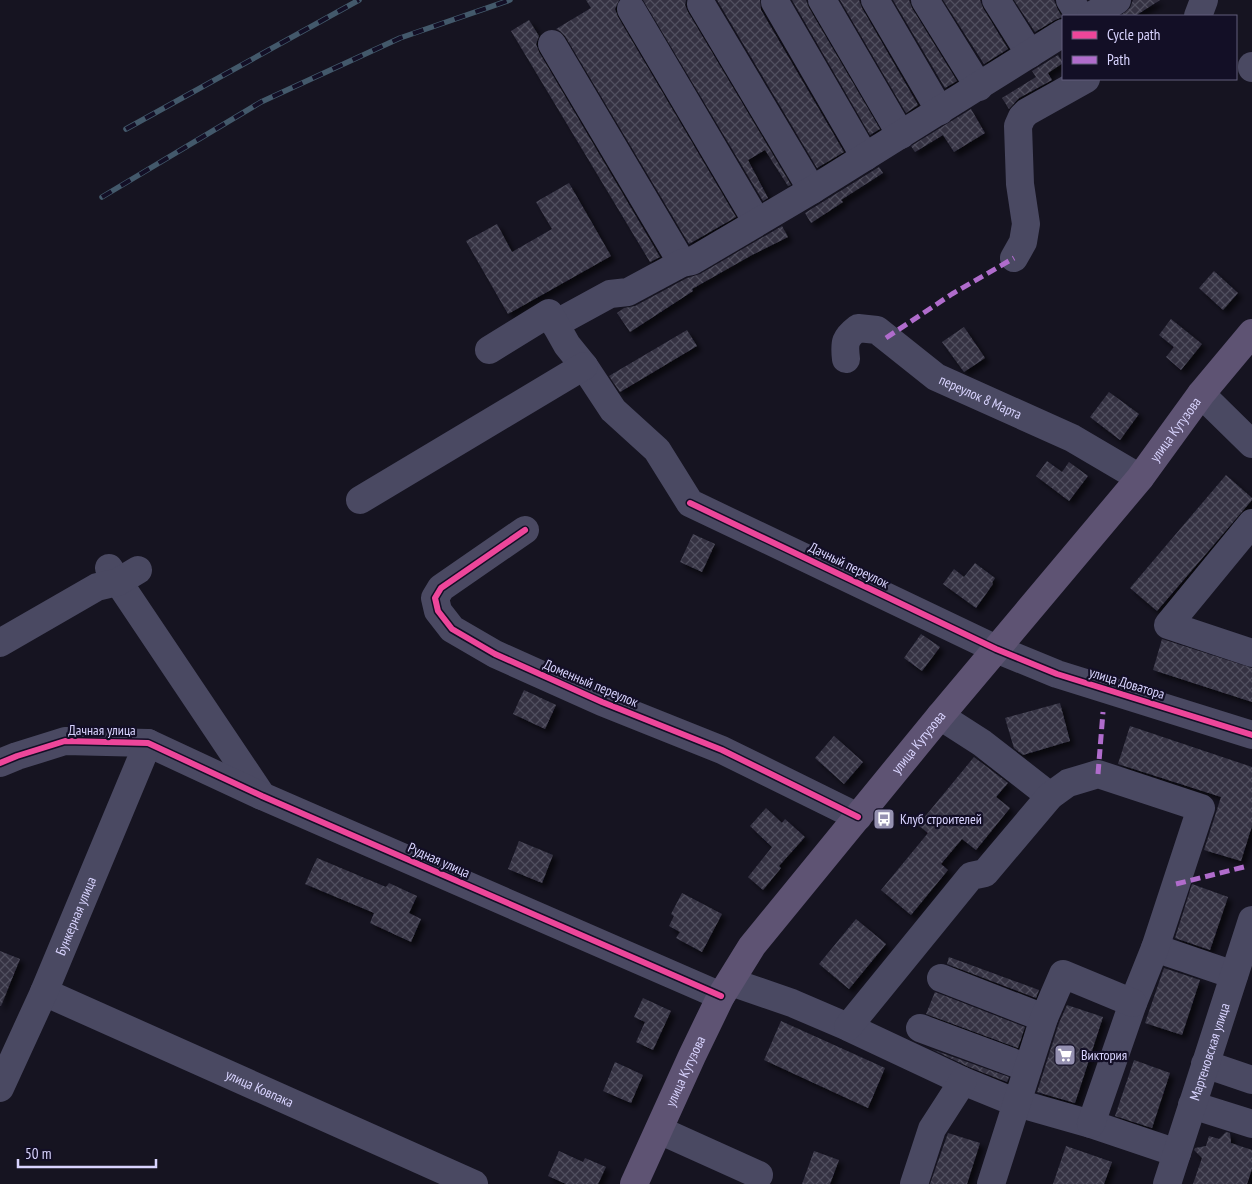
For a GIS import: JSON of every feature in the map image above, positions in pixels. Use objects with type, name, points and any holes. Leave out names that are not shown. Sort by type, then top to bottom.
[{"type":"main road","name":"улица Кутузова","points":[[634,1184],[692,1056],[726,989],[752,946],[940,716],[1140,478],[1201,394],[1252,333]]},
{"type":"street","points":[[822,0],[901,135]]},
{"type":"street","points":[[875,0],[940,111]]},
{"type":"street","points":[[925,0],[979,87]]},
{"type":"street","points":[[996,0],[1030,54]]},
{"type":"street","points":[[1070,0],[1079,15]]},
{"type":"street","points":[[1092,15],[1117,0]]},
{"type":"street","points":[[1198,15],[1204,0]]},
{"type":"street","points":[[775,2],[866,157]]},
{"type":"street","points":[[701,4],[812,190]]},
{"type":"street","points":[[630,9],[757,222]]},
{"type":"street","points":[[555,324],[610,294],[628,292],[682,263],[692,261],[866,157],[1062,34]]},
{"type":"street","points":[[552,44],[682,263]]},
{"type":"street","points":[[1014,258],[1023,242],[1026,224],[1020,184],[1018,126],[1022,117],[1027,112],[1084,80]]},
{"type":"street","points":[[360,500],[584,366],[567,344],[550,313],[490,350]]},
{"type":"street","name":"переулок 8 Марта","points":[[846,359],[844,344],[849,335],[858,328],[877,330],[936,377],[1072,438],[1140,478]]},
{"type":"street","name":"Дачный переулок","points":[[584,366],[613,410],[657,450],[690,503],[996,649]]},
{"type":"street","points":[[1201,394],[1252,444]]},
{"type":"street","points":[[1252,524],[1168,625],[1252,652]]},
{"type":"street","name":"Доменный переулок","points":[[525,530],[441,588],[435,598],[438,611],[452,628],[496,654],[602,702],[722,750],[858,817]]},
{"type":"street","points":[[0,643],[122,573],[262,796]]},
{"type":"street","name":"улица Доватора","points":[[996,649],[1057,674],[1252,735]]},
{"type":"street","points":[[940,716],[982,743],[1050,796]]},
{"type":"street","name":"Дачная улица","points":[[0,763],[65,741],[148,743]]},
{"type":"street","name":"Рудная улица","points":[[148,743],[262,796],[726,989],[792,1003],[963,1081],[1017,1103],[1091,1124],[1176,1153]]},
{"type":"street","name":"Бункерная улица","points":[[0,1088],[44,992],[148,743]]},
{"type":"street","points":[[848,1027],[971,876],[985,873],[1050,796],[1068,783],[1098,774],[1201,808],[1155,948],[1133,1003],[1091,1124]]},
{"type":"street","name":"Мартеновская улица","points":[[1167,1184],[1252,920]]},
{"type":"street","points":[[1155,948],[1234,975]]},
{"type":"street","points":[[992,1184],[1044,1018],[1063,974],[1133,1003]]},
{"type":"street","points":[[941,978],[1044,1018]]},
{"type":"street","name":"улица Ковпака","points":[[44,992],[474,1184]]},
{"type":"street","points":[[920,1028],[1028,1068]]},
{"type":"street","points":[[1205,1064],[1252,1080]]},
{"type":"street","points":[[914,1184],[932,1129],[963,1081]]},
{"type":"street","points":[[1192,1105],[1252,1124]]},
{"type":"street","points":[[659,1130],[759,1175]]},
{"type":"building","points":[[586,0],[619,0],[615,9],[618,17],[736,217],[689,244],[565,36],[556,29],[591,8]]},
{"type":"building","points":[[643,0],[686,0],[685,5],[688,12],[791,185],[788,186],[765,150],[748,160],[768,198],[763,201]]},
{"type":"building","points":[[717,0],[760,0],[761,10],[844,152],[817,168]]},
{"type":"building","points":[[792,0],[806,0],[880,129],[870,135]]},
{"type":"building","points":[[840,0],[859,0],[918,105],[906,113]]},
{"type":"building","points":[[893,0],[909,0],[957,81],[945,88]]},
{"type":"building","points":[[943,0],[980,0],[1008,49],[984,64]]},
{"type":"building","points":[[1014,0],[1054,0],[1062,17],[1035,32]]},
{"type":"building","points":[[1133,0],[1160,0],[1137,15],[1121,15],[1130,8]]},
{"type":"building","points":[[529,20],[539,36],[536,44],[539,52],[660,257],[650,262],[511,31]]},
{"type":"building","points":[[1058,55],[1062,61],[1062,64],[1048,73],[1052,80],[1019,98],[1009,109],[1002,98],[1036,77],[1032,71]]},
{"type":"building","points":[[971,109],[985,133],[954,152],[943,135],[915,152],[911,146]]},
{"type":"building","points":[[879,167],[883,173],[841,200],[843,202],[811,223],[805,213]]},
{"type":"building","points":[[569,183],[611,256],[508,314],[466,241],[497,224],[512,252],[552,229],[536,202]]},
{"type":"building","points":[[782,226],[788,237],[692,289],[693,291],[630,332],[617,313],[624,308],[635,306],[687,278],[700,274]]},
{"type":"building","points":[[1214,271],[1238,293],[1223,310],[1199,288]]},
{"type":"building","points":[[1171,319],[1202,344],[1181,370],[1166,357],[1174,347],[1159,335]]},
{"type":"building","points":[[964,327],[985,358],[964,372],[942,342]]},
{"type":"building","points":[[687,330],[697,346],[620,392],[609,376]]},
{"type":"building","points":[[1109,392],[1139,414],[1120,440],[1090,417]]},
{"type":"building","points":[[1047,461],[1062,472],[1069,462],[1088,476],[1069,501],[1036,476]]},
{"type":"building","points":[[1226,475],[1252,500],[1157,611],[1130,588]]},
{"type":"building","points":[[693,534],[715,544],[702,572],[680,562]]},
{"type":"building","points":[[975,563],[995,578],[993,584],[976,608],[943,584],[954,569],[964,577]]},
{"type":"building","points":[[921,634],[940,647],[922,671],[904,658]]},
{"type":"building","points":[[1162,639],[1252,668],[1252,702],[1153,670]]},
{"type":"building","points":[[524,690],[556,705],[545,729],[513,714]]},
{"type":"building","points":[[1060,703],[1070,741],[1023,755],[1014,748],[1005,718]]},
{"type":"building","points":[[1130,726],[1252,767],[1252,826],[1241,861],[1204,850],[1221,797],[1118,764]]},
{"type":"building","points":[[834,736],[863,762],[844,784],[815,758]]},
{"type":"building","points":[[974,757],[1008,783],[996,797],[1010,808],[976,850],[962,839],[941,864],[948,870],[911,915],[881,890],[928,833],[918,825]]},
{"type":"building","points":[[766,808],[782,823],[785,819],[805,837],[779,866],[781,868],[763,890],[748,877],[772,847],[750,826]]},
{"type":"building","points":[[519,841],[553,855],[542,883],[508,869]]},
{"type":"building","points":[[317,858],[386,887],[389,883],[417,896],[409,913],[421,919],[411,942],[370,923],[374,913],[305,884]]},
{"type":"building","points":[[1192,884],[1228,897],[1210,950],[1175,938]]},
{"type":"building","points":[[682,893],[722,914],[702,952],[676,938],[680,932],[669,926],[674,916],[671,914]]},
{"type":"building","points":[[856,919],[886,944],[849,989],[819,964]]},
{"type":"building","points":[[0,951],[20,959],[1,1006],[0,1006]]},
{"type":"building","points":[[949,957],[1039,990],[1036,998],[947,964]]},
{"type":"building","points":[[1164,968],[1200,980],[1182,1035],[1145,1023]]},
{"type":"building","points":[[935,992],[1025,1027],[1018,1048],[926,1014]]},
{"type":"building","points":[[643,998],[671,1011],[653,1050],[636,1042],[645,1022],[634,1017]]},
{"type":"building","name":"Виктория","points":[[1067,1005],[1103,1017],[1075,1103],[1037,1092],[1059,1023]]},
{"type":"building","points":[[781,1021],[885,1068],[868,1108],[764,1060]]},
{"type":"building","points":[[931,1049],[1009,1077],[1007,1082]]},
{"type":"building","points":[[1134,1060],[1170,1073],[1152,1128],[1115,1116]]},
{"type":"building","points":[[615,1062],[643,1075],[631,1103],[603,1091]]},
{"type":"building","points":[[1226,1132],[1230,1133],[1231,1143],[1252,1150],[1252,1169],[1247,1184],[1193,1184],[1202,1158],[1194,1150],[1195,1148],[1206,1146],[1209,1136],[1219,1139]]},
{"type":"building","points":[[948,1133],[980,1143],[967,1184],[930,1184]]},
{"type":"building","points":[[1066,1146],[1112,1162],[1104,1184],[1053,1184]]},
{"type":"building","points":[[559,1151],[583,1162],[585,1158],[606,1167],[598,1184],[566,1184],[548,1176]]},
{"type":"building","points":[[814,1151],[839,1160],[830,1184],[802,1184]]},
{"type":"railway","points":[[126,129],[359,0]]},
{"type":"railway","points":[[102,197],[261,102],[400,38],[510,0]]},
{"type":"marked path","points":[[886,338],[952,294],[1014,258]]},
{"type":"marked path","points":[[1098,774],[1103,712]]},
{"type":"marked path","points":[[1176,884],[1244,867]]},
{"type":"cycle path","points":[[690,503],[996,649],[1057,674],[1252,735]]},
{"type":"cycle path","points":[[525,530],[441,588],[435,598],[438,611],[452,629],[495,654],[602,702],[722,750],[858,817]]},
{"type":"cycle path","points":[[0,763],[65,741],[148,743],[262,796],[721,996]]},
{"type":"place","name":"Клуб строителей","points":[[884,819]]},
{"type":"place","name":"Виктория","points":[[1065,1055]]}]
